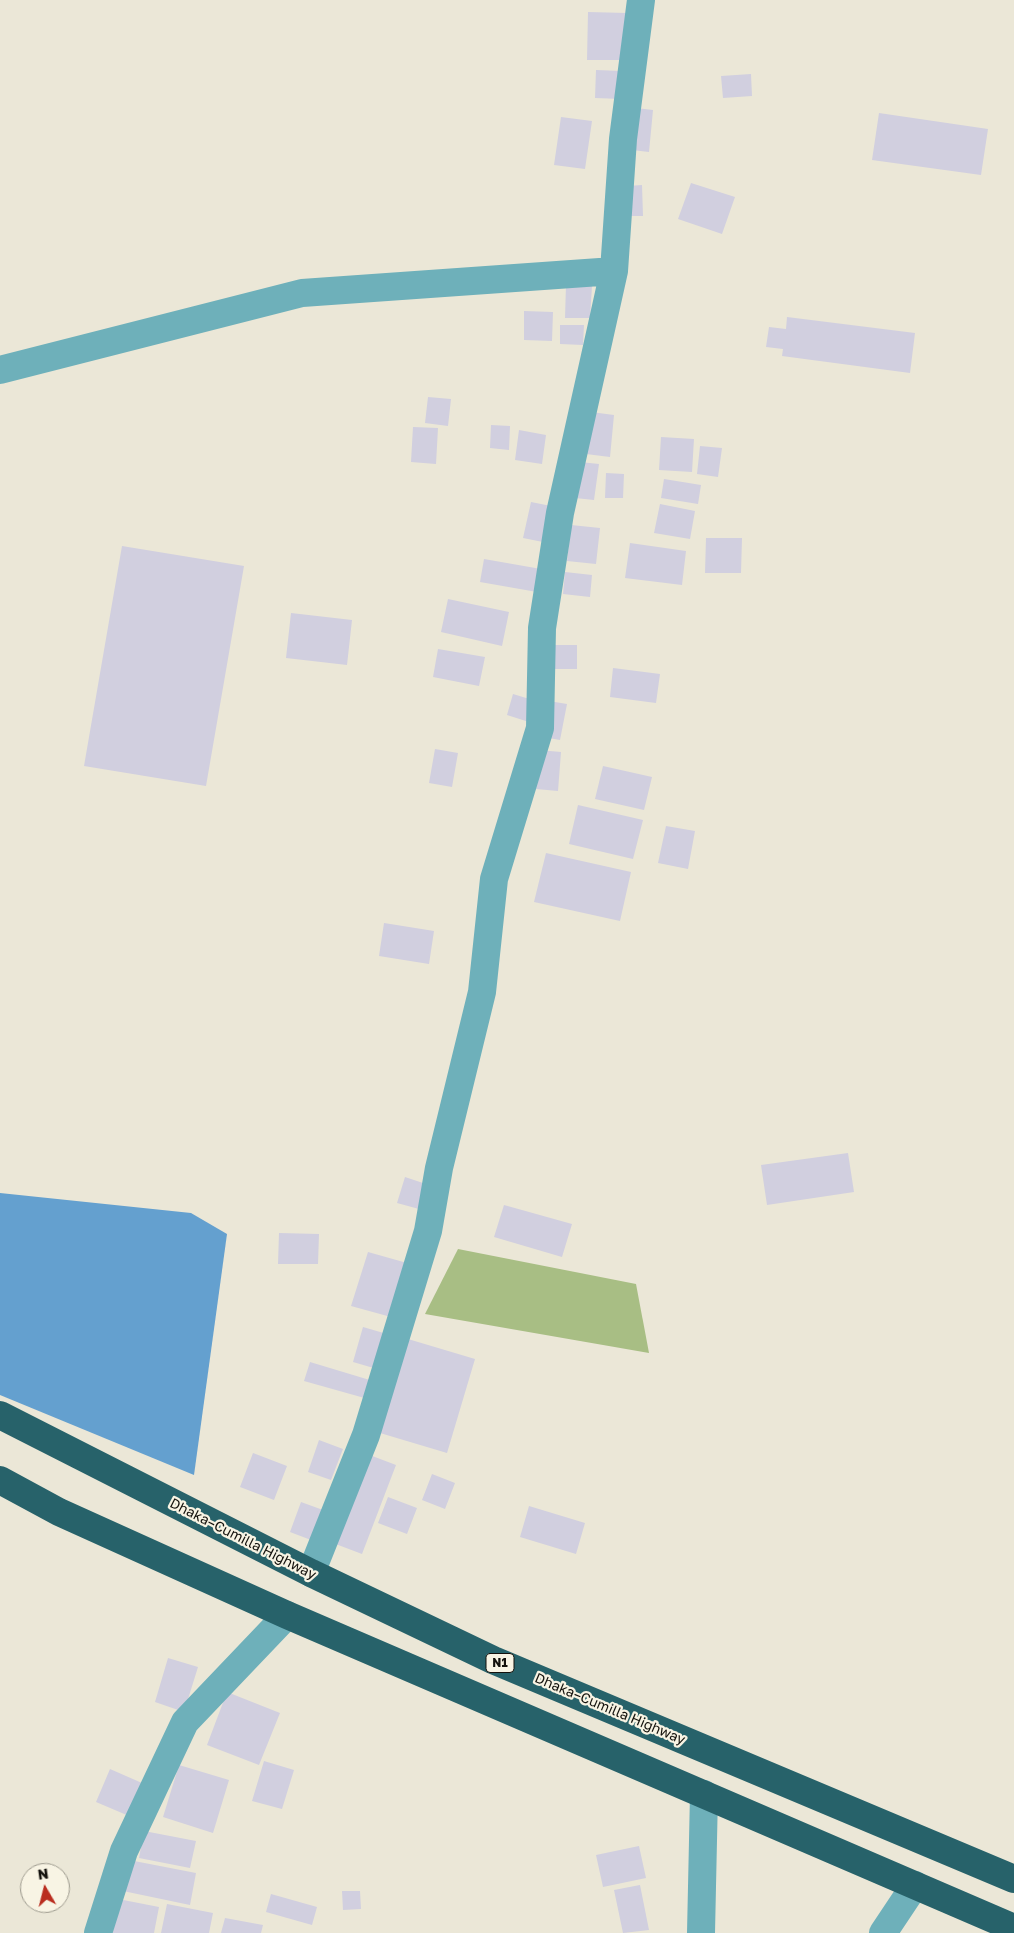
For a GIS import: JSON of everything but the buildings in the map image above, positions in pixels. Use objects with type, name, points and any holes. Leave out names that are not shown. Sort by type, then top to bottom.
[{"type":"highway","name":"Dhaka–Cumilla Highway","points":[[0,1415],[311,1573],[492,1660],[1014,1879]]},
{"type":"highway","points":[[0,1480],[60,1512],[287,1615],[1014,1928]]},
{"type":"street","points":[[311,1573],[366,1434],[428,1231],[439,1168],[482,992],[494,880],[540,728],[542,628],[560,513],[614,271],[623,139],[641,0]]},
{"type":"street","points":[[0,370],[302,293],[614,271]]},
{"type":"street","points":[[98,1933],[124,1851],[185,1722],[287,1615]]},
{"type":"street","points":[[701,1933],[704,1794]]},
{"type":"street","points":[[883,1933],[915,1886]]},
{"type":"green space","points":[[458,1249],[636,1284],[649,1353],[425,1314]]},
{"type":"water","points":[[0,1193],[191,1213],[227,1234],[194,1475],[0,1395]]}]
